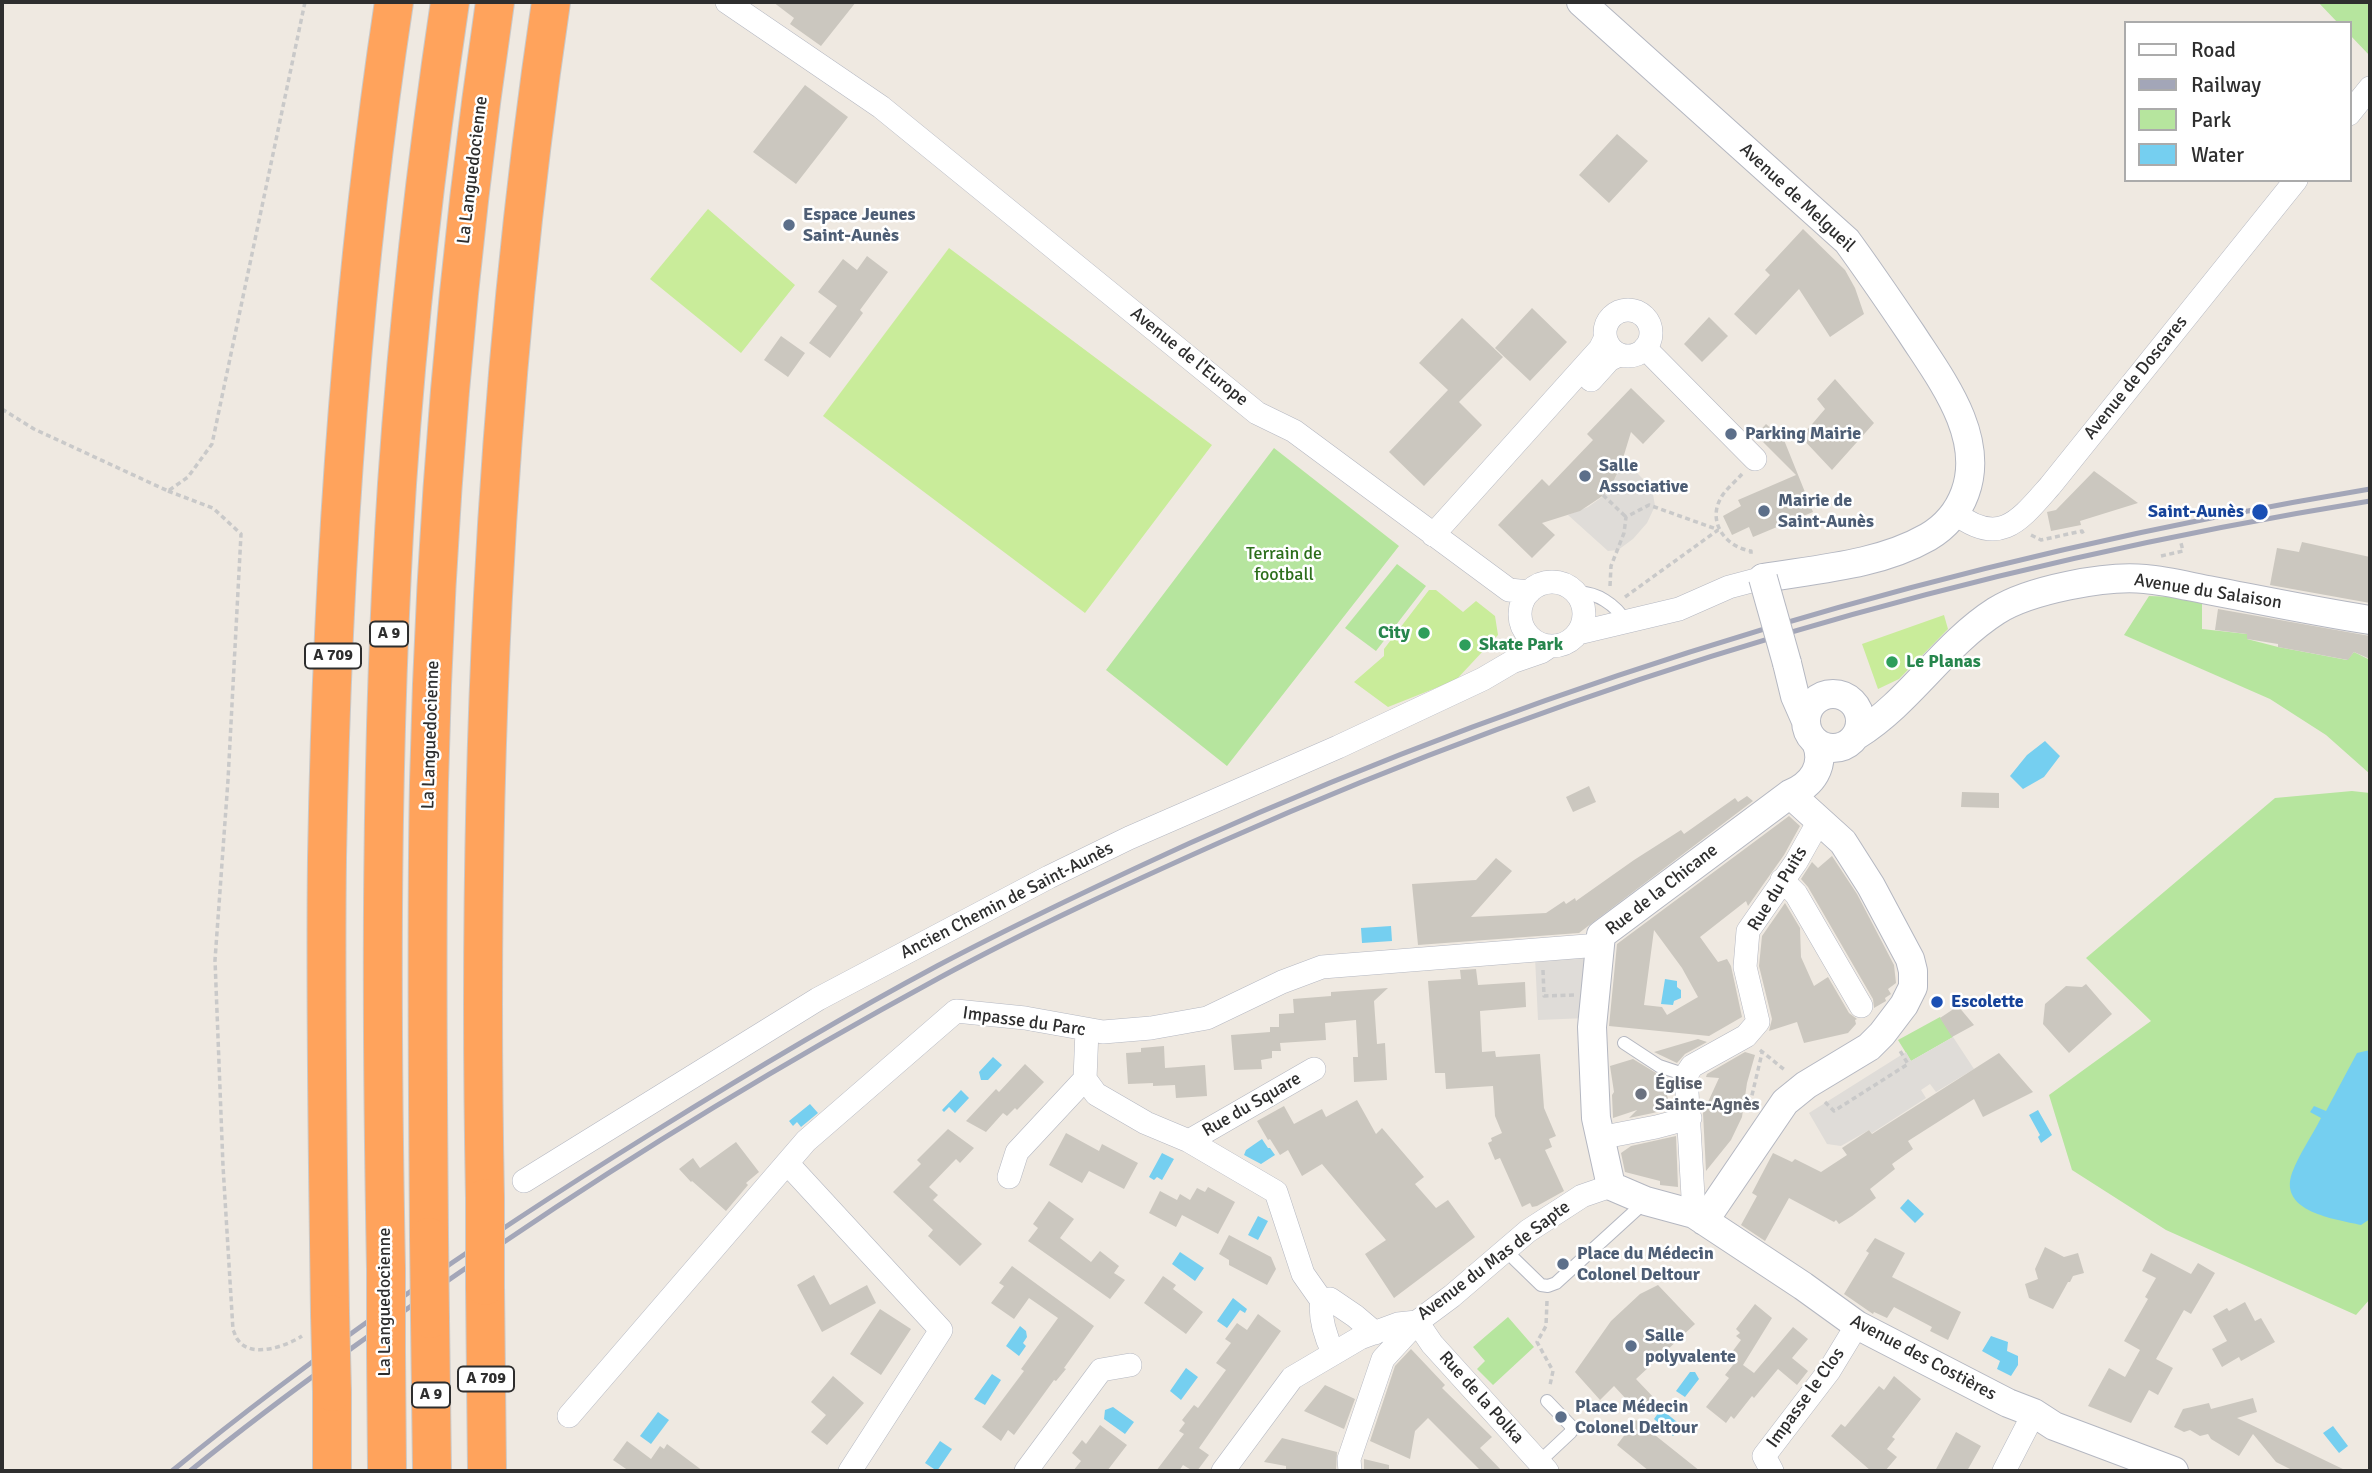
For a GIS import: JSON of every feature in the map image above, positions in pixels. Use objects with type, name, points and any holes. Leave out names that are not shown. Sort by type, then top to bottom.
[{"type":"highway","name":"A 709","points":[[332,1471],[332,1392],[317,1324],[336,596],[362,253],[394,2]]},
{"type":"highway","name":"La Languedocienne","points":[[387,1471],[383,877],[391,593],[410,332],[450,2]]},
{"type":"highway","name":"La Languedocienne","points":[[432,1471],[427,884],[433,675],[447,421],[470,183],[495,2]]},
{"type":"highway","name":"A 709","points":[[487,1471],[483,870],[486,725],[495,555],[514,298],[551,2]]},
{"type":"street","name":"Avenue de l'Europe","points":[[727,2],[881,107],[1257,413],[1294,431],[1437,538],[1519,591]]},
{"type":"street","name":"Avenue de Melgueil","points":[[1581,2],[1847,241],[1878,283],[1937,373],[1963,424],[1970,456],[1970,472],[1967,487],[1955,513]]},
{"type":"street","points":[[2351,112],[2370,88]]},
{"type":"street","name":"Avenue de Doscares","points":[[2010,526],[2050,486],[2294,182]]},
{"type":"street","points":[[1437,538],[1609,360],[1612,347],[1605,332],[1610,319],[1623,311],[1639,313],[1649,325],[1649,341],[1645,348],[1634,356],[1612,347]]},
{"type":"street","points":[[1645,348],[1755,459]]},
{"type":"street","points":[[1580,613],[1615,614],[1679,609],[1729,587],[1763,578],[1881,557],[1929,536],[1955,513],[1963,520],[1988,530],[2000,530],[2010,526]]},
{"type":"street","points":[[1763,578],[1795,696],[1811,731],[1833,749],[1853,739]]},
{"type":"street","name":"Avenue du Salaison","points":[[1853,739],[1898,704],[1911,687],[1997,610],[2037,595],[2089,582],[2145,579],[2370,620]]},
{"type":"street","points":[[1512,662],[1523,626],[1519,591],[1557,583],[1567,586],[1580,613],[1571,641],[1550,646],[1540,644],[1523,626]]},
{"type":"street","name":"Ancien Chemin de Saint-Aunès","points":[[524,1181],[818,999],[1049,877],[1129,838],[1338,747],[1550,646]]},
{"type":"street","points":[[1788,665],[1805,683],[1840,696],[1861,716],[1853,739],[1815,818]]},
{"type":"street","name":"Avenue du Salaison","points":[[1840,696],[1875,699],[1911,687]]},
{"type":"street","points":[[1811,731],[1812,703],[1840,696]]},
{"type":"street","name":"Rue de la Chicane","points":[[1611,1186],[1596,1118],[1591,1027],[1601,935],[1790,794],[1811,782],[1820,759],[1811,731]]},
{"type":"street","points":[[1699,1217],[1785,1101],[1806,1085],[1869,1047],[1904,1005],[1913,987],[1910,959],[1877,896],[1843,842],[1790,794]]},
{"type":"street","name":"Rue du Puits","points":[[1686,1075],[1692,1066],[1746,1036],[1758,1022],[1745,967],[1748,931],[1796,862],[1815,818]]},
{"type":"street","points":[[1782,880],[1796,894],[1861,1006]]},
{"type":"street","name":"Impasse du Parc","points":[[569,1416],[806,1141],[956,1011],[1025,1018],[1102,1032],[1151,1028],[1207,1018],[1282,982],[1322,967],[1599,945]]},
{"type":"street","points":[[1010,1177],[1017,1152],[1086,1079],[1087,1030]]},
{"type":"street","name":"Rue du Square","points":[[1189,1141],[1314,1069]]},
{"type":"street","points":[[1686,1075],[1699,1217]]},
{"type":"street","name":"Rue du Square","points":[[1086,1079],[1096,1094],[1146,1123],[1189,1141],[1276,1192],[1303,1274],[1322,1301],[1320,1310],[1333,1352]]},
{"type":"street","points":[[1599,1138],[1690,1118]]},
{"type":"street","points":[[787,1163],[941,1330],[850,1471]]},
{"type":"street","name":"Avenue des Costières","points":[[1611,1186],[1646,1201],[1699,1217],[1857,1325],[2008,1403],[2034,1413],[2054,1426],[2174,1471]]},
{"type":"street","name":"Avenue du Mas de Sapte","points":[[1223,1471],[1292,1378],[1333,1352],[1375,1332],[1398,1324],[1417,1322],[1528,1231],[1582,1196],[1611,1186]]},
{"type":"street","points":[[1322,1301],[1330,1300],[1355,1315],[1375,1332]]},
{"type":"street","points":[[1350,1471],[1349,1459],[1383,1359],[1417,1322]]},
{"type":"street","name":"Rue de la Polka","points":[[1417,1322],[1432,1344],[1543,1467]]},
{"type":"street","name":"Impasse le Clos","points":[[1772,1471],[1765,1456],[1829,1371],[1857,1325]]},
{"type":"street","points":[[1026,1471],[1101,1370],[1130,1364]]},
{"type":"street","name":"Avenue du Mas de Sapte","points":[[1233,1471],[1301,1384],[1303,1373]]},
{"type":"street","points":[[2004,1471],[2034,1413]]},
{"type":"lane","points":[[1580,613],[1586,592],[1615,614]]},
{"type":"lane","points":[[1625,1043],[1659,1066],[1686,1075]]},
{"type":"lane","points":[[1505,1250],[1541,1285],[1548,1286],[1556,1283],[1646,1201]]},
{"type":"lane","points":[[1543,1467],[1571,1432],[1571,1426],[1547,1401]]},
{"type":"path","points":[[168,491],[188,477],[212,444],[305,2]]},
{"type":"path","points":[[2,409],[34,429],[168,491],[213,508],[241,534],[215,960],[233,1330],[238,1340],[247,1347],[275,1348],[294,1342],[317,1324]]},
{"type":"path","points":[[1731,486],[1718,506],[1716,518],[1719,530],[1732,545],[1751,551]]},
{"type":"path","points":[[1603,495],[1626,517]]},
{"type":"path","points":[[1626,517],[1649,505],[1719,530]]},
{"type":"path","points":[[1615,614],[1611,565],[1624,533],[1626,517]]},
{"type":"path","points":[[2010,526],[2041,540],[2082,531],[2084,534]]},
{"type":"path","points":[[1615,614],[1719,530]]},
{"type":"path","points":[[2159,556],[2183,551],[2181,543]]},
{"type":"path","points":[[1543,964],[1544,996],[1579,994]]},
{"type":"path","points":[[1806,1085],[1834,1111],[1908,1064],[1896,1044]]},
{"type":"path","points":[[1766,1056],[1781,1067]]},
{"type":"path","points":[[1547,1401],[1552,1370],[1537,1342],[1546,1326],[1548,1286]]},
{"type":"green space","points":[[2318,2],[2370,2],[2370,56],[2351,36],[2351,21],[2336,21]]},
{"type":"green space","points":[[708,209],[795,285],[741,353],[650,279]]},
{"type":"green space","points":[[949,248],[1212,445],[1085,613],[823,416]]},
{"type":"green space","name":"Terrain de football","points":[[1274,448],[1399,546],[1227,766],[1106,670]]},
{"type":"green space","points":[[1397,564],[1426,586],[1376,651],[1345,628]]},
{"type":"green space","name":"Skate Park","points":[[1429,590],[1436,590],[1463,612],[1476,601],[1495,616],[1498,635],[1456,680],[1388,707],[1354,682],[1384,656],[1384,649]]},
{"type":"green space","points":[[2149,596],[2202,598],[2202,629],[2247,634],[2247,639],[2347,660],[2354,652],[2370,660],[2370,774],[2326,735],[2270,699],[2124,635]]},
{"type":"green space","name":"Le Planas","points":[[1944,615],[1948,629],[1899,679],[1878,689],[1862,644]]},
{"type":"green space","points":[[2352,791],[2370,793],[2370,1299],[2356,1315],[2166,1230],[2072,1170],[2049,1095],[2151,1021],[2086,958],[2275,798]]},
{"type":"green space","points":[[1940,1017],[1953,1037],[1911,1061],[1898,1040]]},
{"type":"green space","points":[[1508,1317],[1534,1347],[1493,1385],[1477,1369],[1485,1361],[1473,1347]]},
{"type":"shaded area","points":[[1623,459],[1652,488],[1655,506],[1647,523],[1633,539],[1618,550],[1608,551],[1568,515],[1588,507],[1602,497],[1616,477]]},
{"type":"shaded area","points":[[1585,956],[1587,1018],[1538,1020],[1535,957]]},
{"type":"shaded area","points":[[1953,1037],[1974,1069],[1936,1092],[1930,1084],[1921,1090],[1926,1098],[1872,1133],[1869,1130],[1841,1146],[1827,1144],[1809,1113],[1906,1052],[1911,1061]]},
{"type":"water","points":[[2045,741],[2060,756],[2044,777],[2023,789],[2010,776],[2027,755]]},
{"type":"water","points":[[1391,926],[1392,941],[1362,943],[1361,928]]},
{"type":"water","points":[[1665,979],[1677,981],[1677,987],[1681,990],[1681,998],[1674,1001],[1673,1005],[1661,1004]]},
{"type":"water","points":[[2370,1050],[2370,1219],[2361,1225],[2324,1216],[2301,1205],[2293,1197],[2290,1186],[2295,1166],[2321,1118],[2310,1112],[2314,1106],[2326,1111],[2357,1053]]},
{"type":"water","points":[[993,1057],[1002,1065],[988,1080],[981,1080],[979,1072]]},
{"type":"water","points":[[961,1090],[969,1098],[955,1113],[949,1107],[944,1112],[942,1110]]},
{"type":"water","points":[[810,1104],[818,1113],[801,1127],[797,1122],[793,1126],[789,1121]]},
{"type":"water","points":[[2038,1110],[2052,1135],[2041,1143],[2038,1137],[2040,1135],[2029,1115]]},
{"type":"water","points":[[1262,1139],[1275,1155],[1261,1164],[1244,1155],[1246,1150]]},
{"type":"water","points":[[1162,1153],[1174,1159],[1162,1180],[1157,1177],[1154,1180],[1149,1177]]},
{"type":"water","points":[[1908,1199],[1924,1214],[1915,1223],[1900,1208]]},
{"type":"water","points":[[1258,1216],[1268,1221],[1258,1240],[1248,1235]]},
{"type":"water","points":[[1180,1252],[1204,1268],[1195,1281],[1172,1264]]},
{"type":"water","points":[[1233,1298],[1247,1309],[1245,1313],[1240,1310],[1227,1328],[1217,1321]]},
{"type":"water","points":[[1020,1326],[1026,1331],[1027,1337],[1023,1343],[1026,1346],[1019,1356],[1006,1346]]},
{"type":"water","points":[[1991,1336],[2008,1342],[2007,1351],[2018,1356],[2018,1365],[2011,1376],[1997,1369],[2000,1361],[1982,1351]]},
{"type":"water","points":[[1186,1368],[1198,1377],[1181,1400],[1170,1391]]},
{"type":"water","points":[[1690,1372],[1695,1372],[1699,1379],[1685,1397],[1676,1391]]},
{"type":"water","points":[[992,1374],[1001,1380],[985,1405],[974,1399]]},
{"type":"water","points":[[1113,1407],[1134,1422],[1125,1434],[1104,1419],[1105,1410]]},
{"type":"water","points":[[1661,1409],[1682,1426],[1673,1436],[1654,1419]]},
{"type":"water","points":[[658,1412],[669,1420],[651,1444],[640,1436]]},
{"type":"water","points":[[2333,1426],[2348,1446],[2339,1453],[2323,1433]]},
{"type":"water","points":[[940,1441],[952,1449],[937,1471],[925,1463]]},
{"type":"building","points":[[773,2],[856,2],[821,46],[790,24],[794,18]]},
{"type":"building","points":[[805,85],[848,117],[796,184],[753,152]]},
{"type":"building","points":[[1617,134],[1648,161],[1609,203],[1579,175]]},
{"type":"building","points":[[1803,229],[1845,270],[1864,314],[1830,337],[1799,289],[1756,335],[1734,314],[1770,275],[1765,270]]},
{"type":"building","points":[[867,256],[888,272],[860,310],[863,313],[830,358],[809,343],[837,306],[818,292],[843,259],[857,270]]},
{"type":"building","points":[[1532,308],[1567,342],[1530,381],[1495,348]]},
{"type":"building","points":[[1709,317],[1728,336],[1702,362],[1684,344]]},
{"type":"building","points":[[1462,318],[1503,357],[1459,402],[1482,425],[1424,486],[1389,452],[1448,390],[1419,363]]},
{"type":"building","points":[[781,336],[805,353],[788,377],[764,360]]},
{"type":"building","points":[[1835,379],[1874,423],[1832,470],[1801,437],[1825,409],[1817,399]]},
{"type":"building","points":[[1631,388],[1665,421],[1643,444],[1631,432],[1620,468],[1610,488],[1601,497],[1580,511],[1542,523],[1555,535],[1532,558],[1498,525],[1542,479],[1549,486],[1593,440],[1587,434]]},
{"type":"building","points":[[1766,424],[1784,440],[1813,512],[1753,537],[1749,527],[1732,535],[1723,516],[1741,506],[1738,500],[1796,475],[1756,435]]},
{"type":"building","points":[[2094,471],[2138,503],[2080,521],[2081,525],[2051,531],[2047,512],[2056,510]]},
{"type":"building","points":[[2302,542],[2370,557],[2370,603],[2270,585],[2277,548],[2299,552]]},
{"type":"building","points":[[2218,609],[2370,636],[2370,659],[2354,652],[2348,660],[2278,647],[2278,644],[2247,639],[2247,634],[2215,630]]},
{"type":"building","points":[[1589,786],[1596,802],[1573,812],[1566,797]]},
{"type":"building","points":[[1962,792],[1999,793],[1999,808],[1961,807]]},
{"type":"building","points":[[1747,796],[1753,801],[1579,933],[1418,945],[1412,884],[1476,880],[1496,858],[1512,871],[1471,917],[1546,913],[1564,901],[1566,904],[1575,898],[1576,901],[1681,830],[1684,834],[1735,798],[1738,802]]},
{"type":"building","points":[[1789,816],[1800,826],[1784,855],[1748,906],[1746,901],[1700,937],[1718,962],[1727,959],[1731,966],[1742,1017],[1709,1036],[1609,1026],[1617,944]],"holes":[[[1654,930],[1682,968],[1698,997],[1667,1015],[1662,1007],[1644,1005]]]},
{"type":"building","points":[[1832,856],[1857,894],[1894,965],[1896,983],[1888,989],[1891,994],[1885,998],[1886,1001],[1874,1008],[1873,999],[1801,879],[1812,862],[1818,868]]},
{"type":"building","points":[[1785,903],[1800,928],[1801,957],[1814,986],[1828,977],[1849,1013],[1857,1019],[1848,1033],[1804,1043],[1797,1022],[1769,1031],[1772,1019],[1759,966],[1762,936]]},
{"type":"building","points":[[1476,969],[1478,985],[1525,982],[1526,1007],[1480,1011],[1482,1052],[1495,1051],[1496,1057],[1540,1054],[1544,1108],[1556,1136],[1549,1139],[1552,1147],[1545,1150],[1564,1191],[1537,1206],[1532,1207],[1530,1203],[1522,1207],[1500,1158],[1495,1160],[1488,1143],[1492,1141],[1491,1138],[1502,1133],[1495,1116],[1493,1086],[1446,1089],[1445,1073],[1435,1073],[1428,981],[1461,979],[1460,970]]},
{"type":"building","points":[[2086,984],[2112,1014],[2069,1053],[2043,1024],[2045,1004],[2066,986],[2082,987]]},
{"type":"building","points":[[1388,988],[1374,1001],[1377,1044],[1385,1043],[1387,1080],[1354,1082],[1353,1057],[1358,1057],[1356,1020],[1325,1023],[1326,1040],[1280,1043],[1281,1051],[1272,1051],[1272,1058],[1261,1060],[1262,1069],[1234,1070],[1231,1035],[1270,1032],[1270,1027],[1279,1027],[1279,1014],[1294,1013],[1293,999],[1331,996],[1331,992]]},
{"type":"building","points":[[1958,1006],[1974,1025],[1952,1037],[1940,1018]]},
{"type":"building","points":[[1698,1039],[1707,1042],[1685,1054],[1677,1063],[1654,1052]]},
{"type":"building","points":[[1164,1046],[1165,1068],[1205,1065],[1207,1096],[1176,1098],[1175,1085],[1128,1084],[1126,1053],[1141,1052],[1141,1048]]},
{"type":"building","points":[[1745,1052],[1755,1055],[1742,1117],[1731,1140],[1706,1171],[1703,1113],[1719,1078],[1706,1077]]},
{"type":"building","points":[[1999,1053],[2033,1092],[1983,1117],[1974,1099],[1908,1141],[1913,1149],[1892,1164],[1895,1169],[1870,1189],[1876,1198],[1852,1216],[1839,1224],[1836,1220],[1834,1222],[1789,1198],[1765,1241],[1741,1225],[1757,1196],[1752,1193],[1773,1153],[1792,1162],[1795,1159],[1821,1172],[1847,1155],[1842,1148],[1869,1130],[1872,1134]]},
{"type":"building","name":"Église Sainte-Agnès","points":[[1633,1059],[1661,1076],[1670,1105],[1668,1109],[1653,1113],[1629,1118],[1637,1110],[1613,1118],[1614,1092],[1610,1066]]},
{"type":"building","points":[[1025,1064],[1044,1082],[1017,1110],[1015,1108],[1007,1116],[1003,1113],[986,1132],[966,1121],[996,1089],[999,1092]]},
{"type":"building","points":[[1357,1100],[1376,1134],[1382,1128],[1424,1177],[1415,1184],[1436,1208],[1448,1200],[1475,1237],[1394,1298],[1365,1254],[1386,1240],[1322,1164],[1302,1176],[1288,1150],[1280,1155],[1257,1121],[1284,1106],[1294,1124],[1322,1109],[1326,1117]]},
{"type":"building","points":[[948,1129],[974,1148],[960,1163],[956,1159],[929,1187],[938,1195],[933,1200],[982,1244],[960,1266],[928,1236],[933,1230],[893,1192],[921,1164],[917,1160]]},
{"type":"building","points":[[1066,1133],[1099,1151],[1102,1144],[1138,1163],[1124,1189],[1089,1171],[1082,1183],[1049,1165]]},
{"type":"building","points":[[1676,1136],[1678,1187],[1660,1185],[1660,1181],[1625,1172],[1621,1153],[1631,1146]]},
{"type":"building","points":[[736,1142],[759,1172],[746,1183],[748,1185],[726,1211],[679,1169],[693,1158],[700,1168]]},
{"type":"building","points":[[1208,1187],[1235,1202],[1218,1234],[1182,1215],[1176,1227],[1149,1213],[1160,1191],[1177,1200],[1180,1194],[1190,1200],[1197,1188],[1205,1192]]},
{"type":"building","points":[[1049,1201],[1074,1219],[1060,1238],[1091,1262],[1100,1251],[1119,1266],[1114,1273],[1125,1280],[1110,1299],[1028,1241],[1038,1228],[1033,1224]]},
{"type":"building","points":[[1229,1235],[1271,1257],[1276,1269],[1267,1285],[1229,1265],[1229,1260],[1219,1254]]},
{"type":"building","points":[[1875,1238],[1905,1253],[1892,1277],[1961,1312],[1948,1340],[1930,1331],[1932,1327],[1894,1307],[1887,1318],[1874,1312],[1873,1314],[1844,1294]]},
{"type":"building","points":[[2045,1247],[2064,1257],[2078,1253],[2084,1273],[2073,1276],[2053,1309],[2029,1298],[2025,1284],[2038,1279],[2035,1269]]},
{"type":"building","points":[[2151,1253],[2191,1274],[2198,1263],[2215,1273],[2191,1314],[2184,1310],[2156,1359],[2173,1368],[2158,1395],[2149,1390],[2131,1423],[2088,1406],[2109,1368],[2125,1377],[2140,1350],[2124,1341],[2148,1299],[2145,1297],[2156,1278],[2142,1271]]},
{"type":"building","points":[[1012,1266],[1094,1326],[1064,1368],[1066,1369],[1054,1380],[1014,1435],[1008,1430],[1001,1441],[982,1427],[1024,1371],[1021,1369],[1058,1318],[1029,1298],[1014,1319],[991,1303],[1004,1286],[999,1283]]},
{"type":"building","points":[[814,1275],[830,1305],[867,1285],[876,1303],[822,1332],[797,1285]]},
{"type":"building","points":[[1163,1276],[1176,1285],[1173,1289],[1203,1312],[1186,1334],[1144,1303]]},
{"type":"building","name":"Salle polyvalente","points":[[1658,1285],[1695,1324],[1636,1379],[1655,1399],[1640,1414],[1614,1386],[1600,1400],[1575,1372],[1611,1321],[1640,1294]]},
{"type":"building","points":[[2245,1302],[2255,1321],[2261,1318],[2275,1342],[2241,1361],[2239,1357],[2222,1367],[2212,1349],[2227,1341],[2213,1316]]},
{"type":"building","points":[[1755,1304],[1772,1318],[1743,1365],[1754,1373],[1793,1327],[1808,1339],[1792,1358],[1808,1371],[1797,1385],[1778,1369],[1734,1419],[1731,1416],[1726,1423],[1706,1407],[1729,1378],[1725,1375],[1733,1365],[1726,1360],[1741,1340],[1736,1336],[1740,1333],[1736,1329]]},
{"type":"building","points":[[880,1309],[911,1329],[881,1375],[850,1354]]},
{"type":"building","points":[[1258,1314],[1281,1331],[1199,1448],[1209,1455],[1197,1471],[1183,1465],[1179,1471],[1156,1471],[1184,1434],[1179,1431],[1185,1423],[1182,1420],[1194,1405],[1198,1408],[1226,1370],[1216,1363],[1231,1343],[1225,1339],[1237,1323],[1247,1330]]},
{"type":"building","points":[[1411,1349],[1445,1385],[1442,1388],[1492,1437],[1480,1448],[1502,1471],[1481,1471],[1428,1418],[1415,1431],[1410,1459],[1370,1441],[1395,1366]]},
{"type":"building","points":[[833,1376],[864,1403],[827,1445],[811,1432],[826,1415],[811,1402]]},
{"type":"building","points":[[1894,1376],[1921,1399],[1892,1437],[1895,1439],[1887,1449],[1897,1457],[1885,1471],[1871,1471],[1831,1436],[1841,1424],[1845,1427],[1879,1386],[1884,1390]]},
{"type":"building","points":[[1325,1385],[1355,1399],[1344,1429],[1304,1411]]},
{"type":"building","points":[[2253,1398],[2257,1412],[2237,1418],[2347,1471],[2294,1471],[2276,1462],[2253,1434],[2239,1456],[2211,1439],[2208,1434],[2200,1436],[2190,1430],[2184,1432],[2174,1427],[2183,1409],[2209,1403],[2211,1409]]},
{"type":"building","points":[[1636,1420],[1700,1471],[1649,1471],[1617,1445]]},
{"type":"building","points":[[1100,1425],[1127,1445],[1107,1471],[1073,1471],[1081,1461],[1072,1453],[1082,1440],[1086,1444]]},
{"type":"building","points":[[1956,1432],[1981,1446],[1967,1471],[1935,1471]]},
{"type":"building","points":[[1282,1438],[1337,1452],[1336,1471],[1286,1471],[1286,1466],[1264,1462]]},
{"type":"building","points":[[627,1441],[651,1459],[660,1446],[664,1449],[667,1444],[703,1471],[629,1471],[613,1460]]},
{"type":"building","points":[[1364,1459],[1389,1465],[1389,1471],[1364,1471]]},
{"type":"railway","points":[[172,1471],[287,1380],[406,1294],[528,1212],[687,1111],[829,1026],[937,966],[1190,843],[1332,782],[1476,726],[1622,674],[1768,628],[1917,586],[2066,549],[2217,517],[2370,489]]},
{"type":"railway","points":[[190,1471],[306,1382],[424,1297],[610,1172],[718,1105],[828,1040],[974,960],[1080,907],[1223,841],[1361,782],[1501,728],[1786,634],[1930,594],[2076,558],[2222,527],[2370,501]]},
{"type":"place","name":"Espace Jeunes Saint-Aunès","points":[[789,225]]},
{"type":"place","name":"Parking Mairie","points":[[1731,434]]},
{"type":"place","name":"Salle Associative","points":[[1585,476]]},
{"type":"place","name":"Mairie de Saint-Aunès","points":[[1764,511]]},
{"type":"place","name":"Saint-Aunès","points":[[2260,512]]},
{"type":"place","name":"City","points":[[1424,633]]},
{"type":"place","name":"Skate Park","points":[[1465,645]]},
{"type":"place","name":"Le Planas","points":[[1892,662]]},
{"type":"place","name":"Escolette","points":[[1937,1002]]},
{"type":"place","name":"Église Sainte-Agnès","points":[[1641,1094]]},
{"type":"place","name":"Place du Médecin Colonel Deltour","points":[[1563,1264]]},
{"type":"place","name":"Salle polyvalente","points":[[1631,1346]]},
{"type":"place","name":"Place Médecin Colonel Deltour","points":[[1561,1417]]}]
